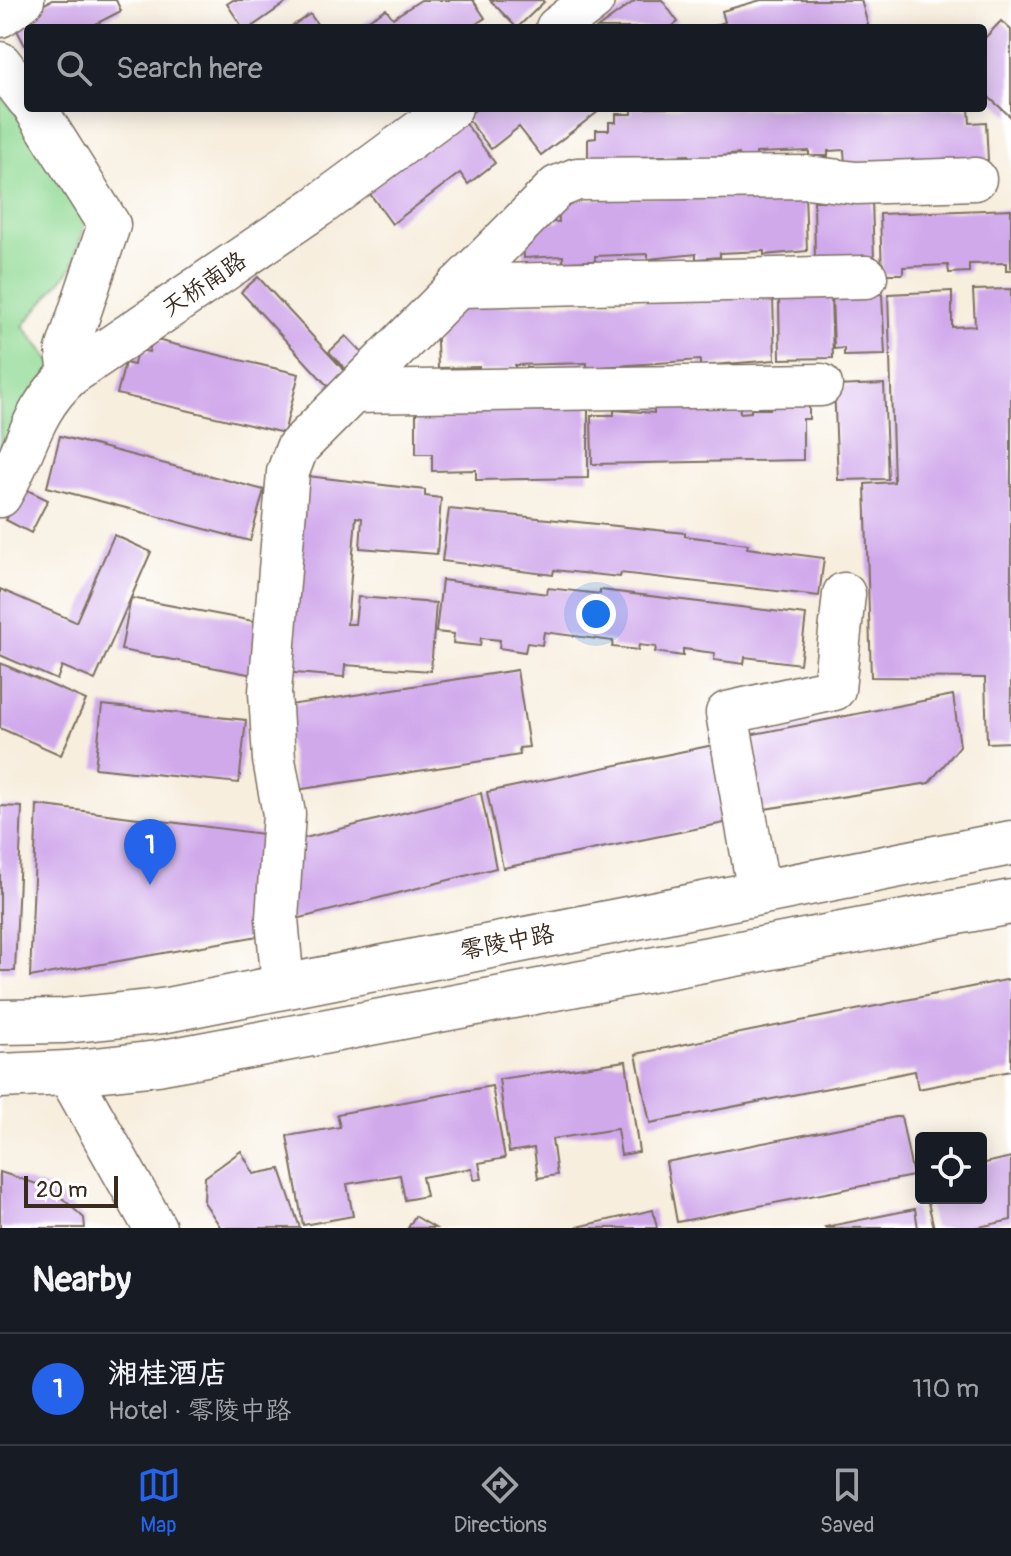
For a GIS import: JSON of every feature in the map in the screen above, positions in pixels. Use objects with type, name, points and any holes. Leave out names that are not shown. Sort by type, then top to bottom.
[{"type":"main road","name":"零陵中路","points":[[0,1022],[62,1021],[162,1011],[1011,843]]},
{"type":"main road","points":[[0,1076],[68,1073],[158,1063],[1011,902]]},
{"type":"street","points":[[0,16],[23,0]]},
{"type":"street","points":[[562,24],[593,0]]},
{"type":"street","points":[[0,63],[24,94]]},
{"type":"street","points":[[38,112],[109,225],[67,350],[70,375]]},
{"type":"street","name":"天桥南路","points":[[0,496],[37,414],[51,392],[70,375],[317,207],[446,112]]},
{"type":"street","points":[[283,987],[277,918],[284,814],[274,760],[270,692],[288,472],[297,448],[557,187],[577,179],[807,177],[856,183],[975,179]]},
{"type":"street","points":[[458,286],[866,277]]},
{"type":"street","points":[[353,392],[821,385]]},
{"type":"street","points":[[759,893],[727,713],[834,689],[844,594]]},
{"type":"street","points":[[68,1073],[155,1228]]},
{"type":"green space","points":[[0,94],[77,192],[86,219],[73,266],[23,326],[56,367],[0,461]]},
{"type":"building","points":[[52,0],[116,0],[121,11],[96,24],[24,24],[24,44],[12,21]]},
{"type":"building","points":[[233,0],[290,0],[256,24],[240,24],[227,4]]},
{"type":"building","points":[[421,0],[473,0],[485,18],[476,24],[362,24],[386,9],[393,18]]},
{"type":"building","points":[[490,0],[544,2],[521,24],[513,24]]},
{"type":"building","points":[[636,0],[662,0],[678,22],[675,24],[603,24]]},
{"type":"building","points":[[761,0],[861,0],[868,24],[719,24],[725,22],[722,11]]},
{"type":"building","points":[[310,14],[317,24],[295,24]]},
{"type":"building","points":[[1001,21],[1011,30],[1011,117],[987,96],[987,36]]},
{"type":"building","points":[[473,112],[598,112],[541,155],[519,127],[491,149],[466,117]]},
{"type":"building","points":[[969,112],[970,123],[986,122],[988,160],[845,164],[844,150],[828,151],[828,156],[809,156],[809,151],[756,153],[756,157],[739,158],[739,154],[689,159],[689,155],[637,157],[637,162],[588,160],[588,139],[596,138],[596,130],[609,130],[609,122],[616,122],[616,114]]},
{"type":"building","points":[[460,116],[495,163],[468,184],[460,173],[392,224],[365,187]]},
{"type":"building","points":[[805,192],[807,251],[764,255],[764,251],[720,253],[720,257],[696,259],[696,254],[648,259],[648,254],[595,256],[595,261],[563,262],[563,256],[524,258],[523,223],[559,222],[558,200]]},
{"type":"building","points":[[872,200],[874,259],[815,261],[814,201]]},
{"type":"building","points":[[1011,209],[1011,271],[1006,271],[1006,263],[969,264],[969,272],[949,273],[948,265],[903,267],[903,274],[882,274],[880,214]]},
{"type":"building","points":[[258,277],[352,379],[335,394],[241,292]]},
{"type":"building","points":[[1011,289],[1011,742],[987,743],[985,678],[871,677],[865,484],[894,482],[888,294],[952,291],[952,327],[975,326],[973,290]]},
{"type":"building","points":[[882,294],[885,355],[844,356],[844,348],[834,349],[832,296]]},
{"type":"building","points":[[831,296],[833,358],[780,359],[779,298]]},
{"type":"building","points":[[773,297],[775,360],[700,366],[700,360],[587,368],[587,363],[515,365],[515,370],[438,368],[436,316],[451,307]]},
{"type":"building","points":[[346,336],[369,360],[352,376],[329,352]]},
{"type":"building","points":[[152,339],[299,374],[284,433],[117,394],[125,363],[134,365],[137,349],[149,352]]},
{"type":"building","points":[[884,384],[888,479],[838,480],[834,386]]},
{"type":"building","points":[[809,394],[809,419],[803,419],[803,460],[592,464],[591,415],[614,415],[614,410],[654,413],[654,403],[739,401],[740,413],[751,412],[751,409],[770,409],[769,395]]},
{"type":"building","points":[[588,397],[588,478],[476,480],[476,470],[432,471],[432,454],[416,454],[416,399]]},
{"type":"building","points":[[60,436],[264,490],[250,541],[47,487]]},
{"type":"building","points":[[299,475],[425,490],[425,496],[441,498],[437,554],[360,548],[362,518],[356,517],[347,624],[355,624],[358,597],[436,603],[431,671],[345,665],[344,677],[283,672]]},
{"type":"building","points":[[23,488],[48,500],[31,533],[6,520]]},
{"type":"building","points":[[449,509],[685,533],[685,536],[748,544],[747,548],[824,558],[819,596],[621,573],[620,577],[554,570],[553,575],[442,561]]},
{"type":"building","points":[[114,535],[151,552],[95,680],[62,666],[57,680],[0,655],[0,589],[76,622]]},
{"type":"building","points":[[442,580],[547,594],[548,588],[600,594],[600,590],[806,615],[800,664],[745,657],[744,664],[714,660],[715,653],[683,649],[683,656],[655,652],[656,647],[639,645],[638,650],[612,647],[613,641],[544,632],[542,645],[527,643],[525,652],[499,648],[500,640],[481,638],[480,646],[453,643],[454,634],[436,632]]},
{"type":"building","points":[[131,598],[269,624],[259,676],[121,650]]},
{"type":"building","points":[[0,663],[86,700],[61,755],[0,728]]},
{"type":"building","points":[[517,670],[529,747],[519,748],[520,755],[296,790],[283,706]]},
{"type":"building","points":[[953,695],[960,746],[929,783],[758,810],[744,736]]},
{"type":"building","points":[[102,705],[246,720],[239,783],[95,768]]},
{"type":"building","points":[[723,743],[739,820],[503,868],[487,792]]},
{"type":"building","points":[[481,793],[496,868],[289,921],[297,840]]},
{"type":"building","points":[[37,805],[271,835],[264,935],[30,977]]},
{"type":"building","points":[[0,806],[22,807],[15,971],[0,971]]},
{"type":"building","points":[[1011,979],[1011,1071],[918,1089],[915,1071],[650,1123],[636,1054]]},
{"type":"building","points":[[626,1061],[639,1152],[621,1155],[617,1129],[552,1139],[557,1175],[538,1178],[534,1148],[509,1152],[499,1079]]},
{"type":"building","points":[[492,1086],[505,1158],[479,1163],[482,1179],[474,1180],[472,1168],[422,1177],[426,1196],[405,1200],[400,1175],[347,1184],[353,1216],[303,1225],[287,1136],[340,1127],[337,1114]]},
{"type":"building","points":[[901,1116],[913,1176],[677,1222],[666,1162]]},
{"type":"building","points":[[241,1151],[254,1174],[280,1169],[300,1228],[221,1228],[204,1202],[205,1177]]},
{"type":"building","points":[[1011,1157],[1011,1220],[975,1228],[934,1228],[928,1204],[987,1204],[987,1163]]},
{"type":"building","points":[[0,1172],[52,1189],[84,1218],[85,1228],[0,1228]]},
{"type":"building","points":[[915,1209],[918,1228],[825,1227]]},
{"type":"building","points":[[653,1210],[657,1228],[577,1228],[577,1227]]},
{"type":"building","points":[[415,1216],[435,1228],[408,1228]]},
{"type":"place","name":"湘桂酒店","points":[[150,885]]}]
